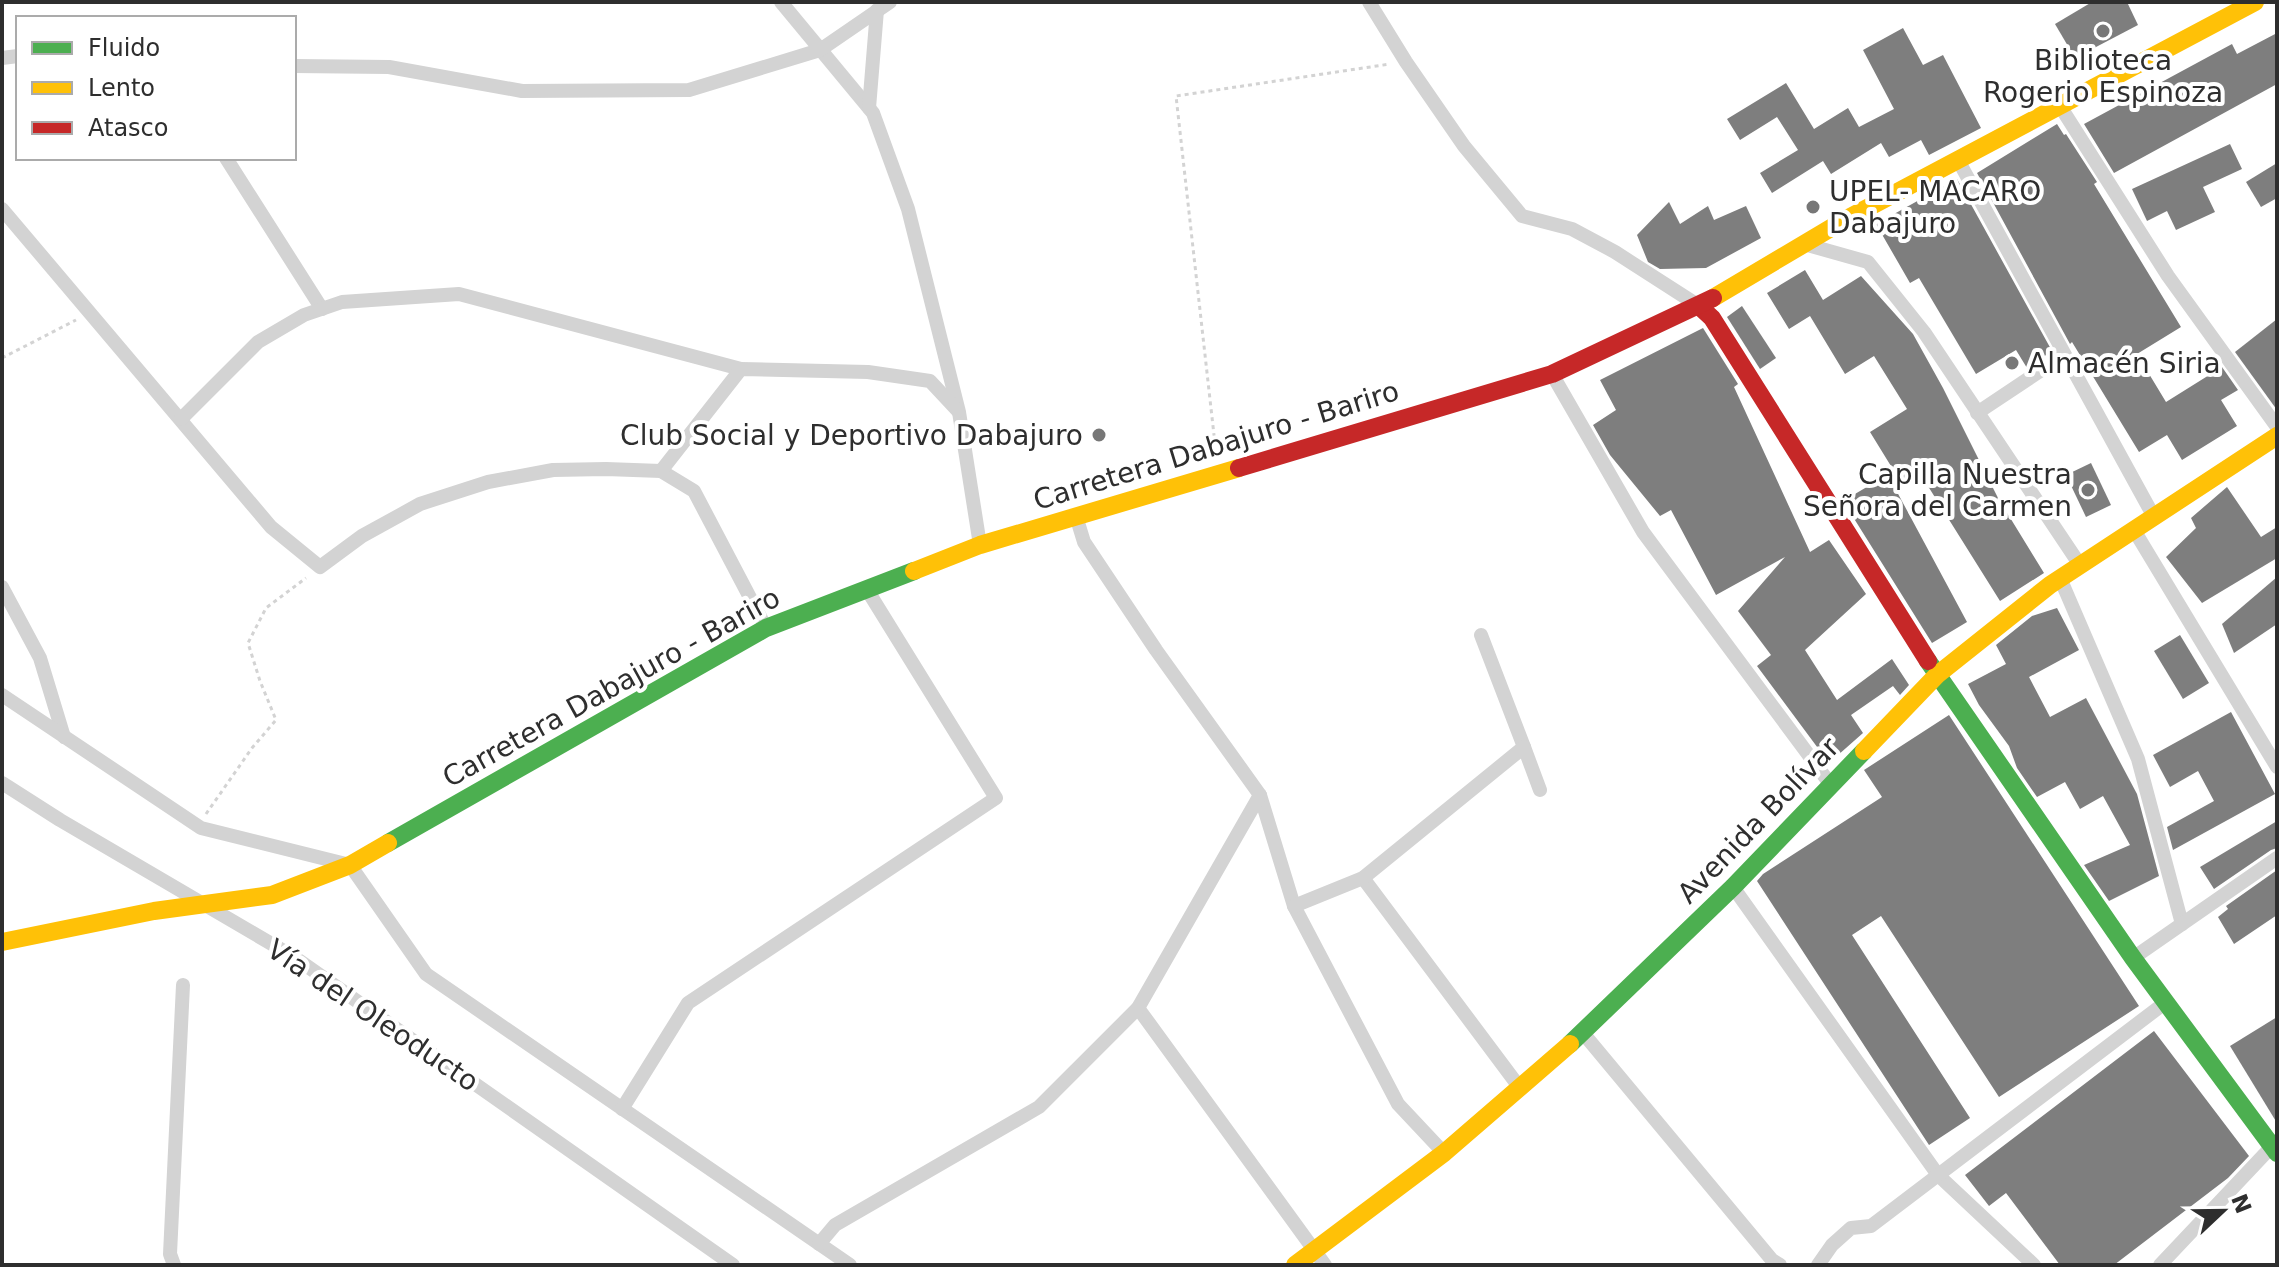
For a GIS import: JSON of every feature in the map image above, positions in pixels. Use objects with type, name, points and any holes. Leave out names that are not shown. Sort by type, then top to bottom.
[{"type":"street","points":[[781,2],[873,113],[908,209],[959,412],[980,545]]},
{"type":"street","points":[[296,66],[389,67],[522,91],[689,90],[820,50],[890,2]]},
{"type":"street","points":[[1369,2],[1464,146],[1522,216],[1572,229],[1615,252],[1699,306],[1712,318],[1937,675],[2133,958],[2275,1146],[2160,1265]]},
{"type":"street","name":"Carretera Dabajuro - Bariro","points":[[2,942],[154,911],[272,895],[350,865],[766,628],[980,545],[1552,374],[1699,306],[1804,244],[2255,2]]},
{"type":"street","points":[[869,108],[877,10]]},
{"type":"street","points":[[2060,106],[2168,276],[2277,427]]},
{"type":"street","points":[[227,160],[322,309]]},
{"type":"street","points":[[1958,160],[2154,517]]},
{"type":"street","points":[[2,209],[271,527],[320,567],[362,536],[420,504],[488,482],[553,470],[661,471],[694,491],[766,628]]},
{"type":"street","points":[[1804,244],[1868,262],[1924,332],[2080,565]]},
{"type":"street","points":[[181,419],[258,342],[304,315],[342,302],[459,294],[741,369],[868,372],[930,381],[959,412]]},
{"type":"street","points":[[1977,413],[2064,355]]},
{"type":"street","points":[[661,471],[741,369]]},
{"type":"street","points":[[1552,374],[1643,532],[1831,785]]},
{"type":"street","name":"Avenida Bolívar","points":[[1295,1265],[1320,1258],[1583,1033],[1733,887],[1937,675],[2060,578],[2277,436]]},
{"type":"street","points":[[1076,516],[1084,542],[1156,650],[1260,795],[1294,906],[1398,1104],[1444,1153]]},
{"type":"street","points":[[2134,530],[2277,767]]},
{"type":"street","points":[[2060,578],[2138,759],[2182,924]]},
{"type":"street","points":[[2,587],[40,658],[64,737]]},
{"type":"street","points":[[622,1109],[688,1003],[996,798],[866,588]]},
{"type":"street","points":[[1481,635],[1540,790]]},
{"type":"street","points":[[2,695],[201,828],[350,865],[426,974],[850,1265]]},
{"type":"street","points":[[1294,906],[1363,878],[1524,747]]},
{"type":"street","name":"Vía del Oleoducto","points":[[2,783],[294,957],[733,1265]]},
{"type":"street","points":[[819,1244],[835,1225],[1039,1107],[1138,1008],[1260,795]]},
{"type":"street","points":[[2133,958],[2277,858]]},
{"type":"street","points":[[1363,878],[1520,1088]]},
{"type":"street","points":[[1733,887],[1938,1175],[2034,1265]]},
{"type":"street","points":[[174,1265],[170,1254],[183,985]]},
{"type":"street","points":[[1818,1265],[1832,1245],[1851,1228],[1871,1226],[2166,1002]]},
{"type":"street","points":[[1138,1008],[1320,1258]]},
{"type":"street","points":[[1583,1033],[1773,1263]]},
{"type":"path","points":[[1219,473],[1176,96],[1406,62]]},
{"type":"path","points":[[2,358],[90,313]]},
{"type":"path","points":[[201,828],[204,817],[252,748],[276,720],[248,643],[266,608],[320,567]]},
{"type":"building","points":[[2092,2],[2127,2],[2138,25],[2075,58],[2055,24]]},
{"type":"building","points":[[1903,28],[1923,65],[1943,55],[1981,128],[1929,155],[1921,140],[1889,157],[1881,143],[1831,174],[1823,161],[1772,193],[1760,173],[1798,150],[1777,117],[1740,140],[1727,119],[1786,83],[1814,129],[1848,108],[1859,127],[1894,109],[1863,50]]},
{"type":"building","points":[[2277,33],[2277,84],[2114,173],[2084,124],[2232,44],[2237,54]]},
{"type":"building","points":[[2057,124],[2097,182],[2094,184],[2181,327],[2137,354],[2166,402],[2222,367],[2238,390],[2221,400],[2237,426],[2182,460],[2167,435],[2139,452],[2072,342],[2070,344],[1977,173]]},
{"type":"building","points":[[2230,144],[2242,169],[2203,187],[2215,212],[2176,230],[2167,211],[2147,221],[2132,189]]},
{"type":"building","points":[[2277,163],[2277,198],[2261,207],[2246,182]]},
{"type":"building","points":[[1957,179],[2052,351],[2027,368],[2016,350],[1976,374],[1919,278],[1910,283],[1876,224]]},
{"type":"building","points":[[1669,202],[1680,224],[1708,206],[1714,220],[1746,206],[1761,238],[1706,268],[1660,269],[1648,262],[1637,235]]},
{"type":"building","points":[[1805,270],[1823,300],[1861,276],[1913,334],[1998,498],[2044,573],[2000,601],[1921,475],[1896,490],[1967,622],[1932,643],[1843,501],[1894,471],[1870,432],[1907,409],[1874,356],[1845,374],[1810,316],[1789,329],[1767,293]]},
{"type":"building","points":[[1742,306],[1776,358],[1760,369],[1727,317]]},
{"type":"building","points":[[2277,319],[2277,410],[2235,352]]},
{"type":"building","points":[[1703,328],[1738,384],[1734,387],[1810,552],[1829,540],[1866,594],[1805,650],[1837,700],[1892,659],[1909,685],[1900,695],[1893,686],[1851,715],[1863,733],[1829,763],[1757,666],[1771,655],[1738,611],[1785,557],[1716,595],[1671,510],[1660,516],[1610,455],[1593,425],[1616,410],[1600,380]]},
{"type":"building","name":"Capilla Nuestra Señora del Carmen","points":[[2091,463],[2111,505],[2086,517],[2066,475]]},
{"type":"building","points":[[2227,487],[2261,537],[2277,527],[2277,558],[2202,603],[2166,557],[2196,528],[2191,518]]},
{"type":"building","points":[[2277,577],[2277,624],[2234,653],[2222,624]]},
{"type":"building","points":[[2057,608],[2079,650],[2029,677],[2050,717],[2086,698],[2137,794],[2159,876],[2109,901],[2084,865],[2130,845],[2103,796],[2080,809],[2065,782],[2037,797],[2017,768],[2009,746],[1979,705],[1968,684],[2006,664],[1996,645],[2032,616]]},
{"type":"building","points":[[2180,635],[2209,683],[2183,699],[2154,651]]},
{"type":"building","points":[[2231,712],[2275,794],[2173,850],[2167,827],[2214,801],[2198,771],[2170,787],[2153,755]]},
{"type":"building","points":[[1949,715],[2139,1006],[1999,1097],[1881,916],[1852,935],[1970,1118],[1929,1145],[1757,881],[1763,874],[1882,797],[1864,770]]},
{"type":"building","points":[[2277,821],[2277,848],[2214,889],[2200,867]]},
{"type":"building","points":[[2277,870],[2277,915],[2234,944],[2218,917],[2228,909],[2226,906]]},
{"type":"building","points":[[2277,1017],[2277,1123],[2230,1046]]},
{"type":"building","points":[[2154,1031],[2249,1156],[2228,1178],[2114,1265],[2060,1265],[2006,1193],[1989,1206],[1965,1175]]},
{"type":"traffic: fast","points":[[388,843],[766,628],[914,571]]},
{"type":"traffic: fast","points":[[1928,661],[2133,958],[2277,1153]]},
{"type":"traffic: fast","points":[[1570,1044],[1733,887],[1864,751]]},
{"type":"traffic: slow","points":[[1713,298],[1841,222],[2255,2]]},
{"type":"traffic: slow","points":[[1864,751],[1937,675],[2050,585],[2277,436]]},
{"type":"traffic: slow","points":[[914,571],[980,545],[1239,468]]},
{"type":"traffic: slow","points":[[2,942],[154,911],[272,895],[350,865],[388,843]]},
{"type":"traffic: slow","points":[[1295,1265],[1444,1153],[1570,1044]]},
{"type":"traffic: jam","points":[[1239,468],[1552,374],[1713,298]]},
{"type":"traffic: jam","points":[[1699,306],[1712,318],[1928,661]]},
{"type":"place","name":"Biblioteca Rogerio Espinoza","points":[[2103,31]]},
{"type":"place","name":"UPEL- MACARO Dabajuro","points":[[1813,207]]},
{"type":"place","name":"Almacén Siria","points":[[2012,363]]},
{"type":"place","name":"Club Social y Deportivo Dabajuro","points":[[1099,435]]},
{"type":"place","name":"Capilla Nuestra Señora del Carmen","points":[[2088,490]]}]
